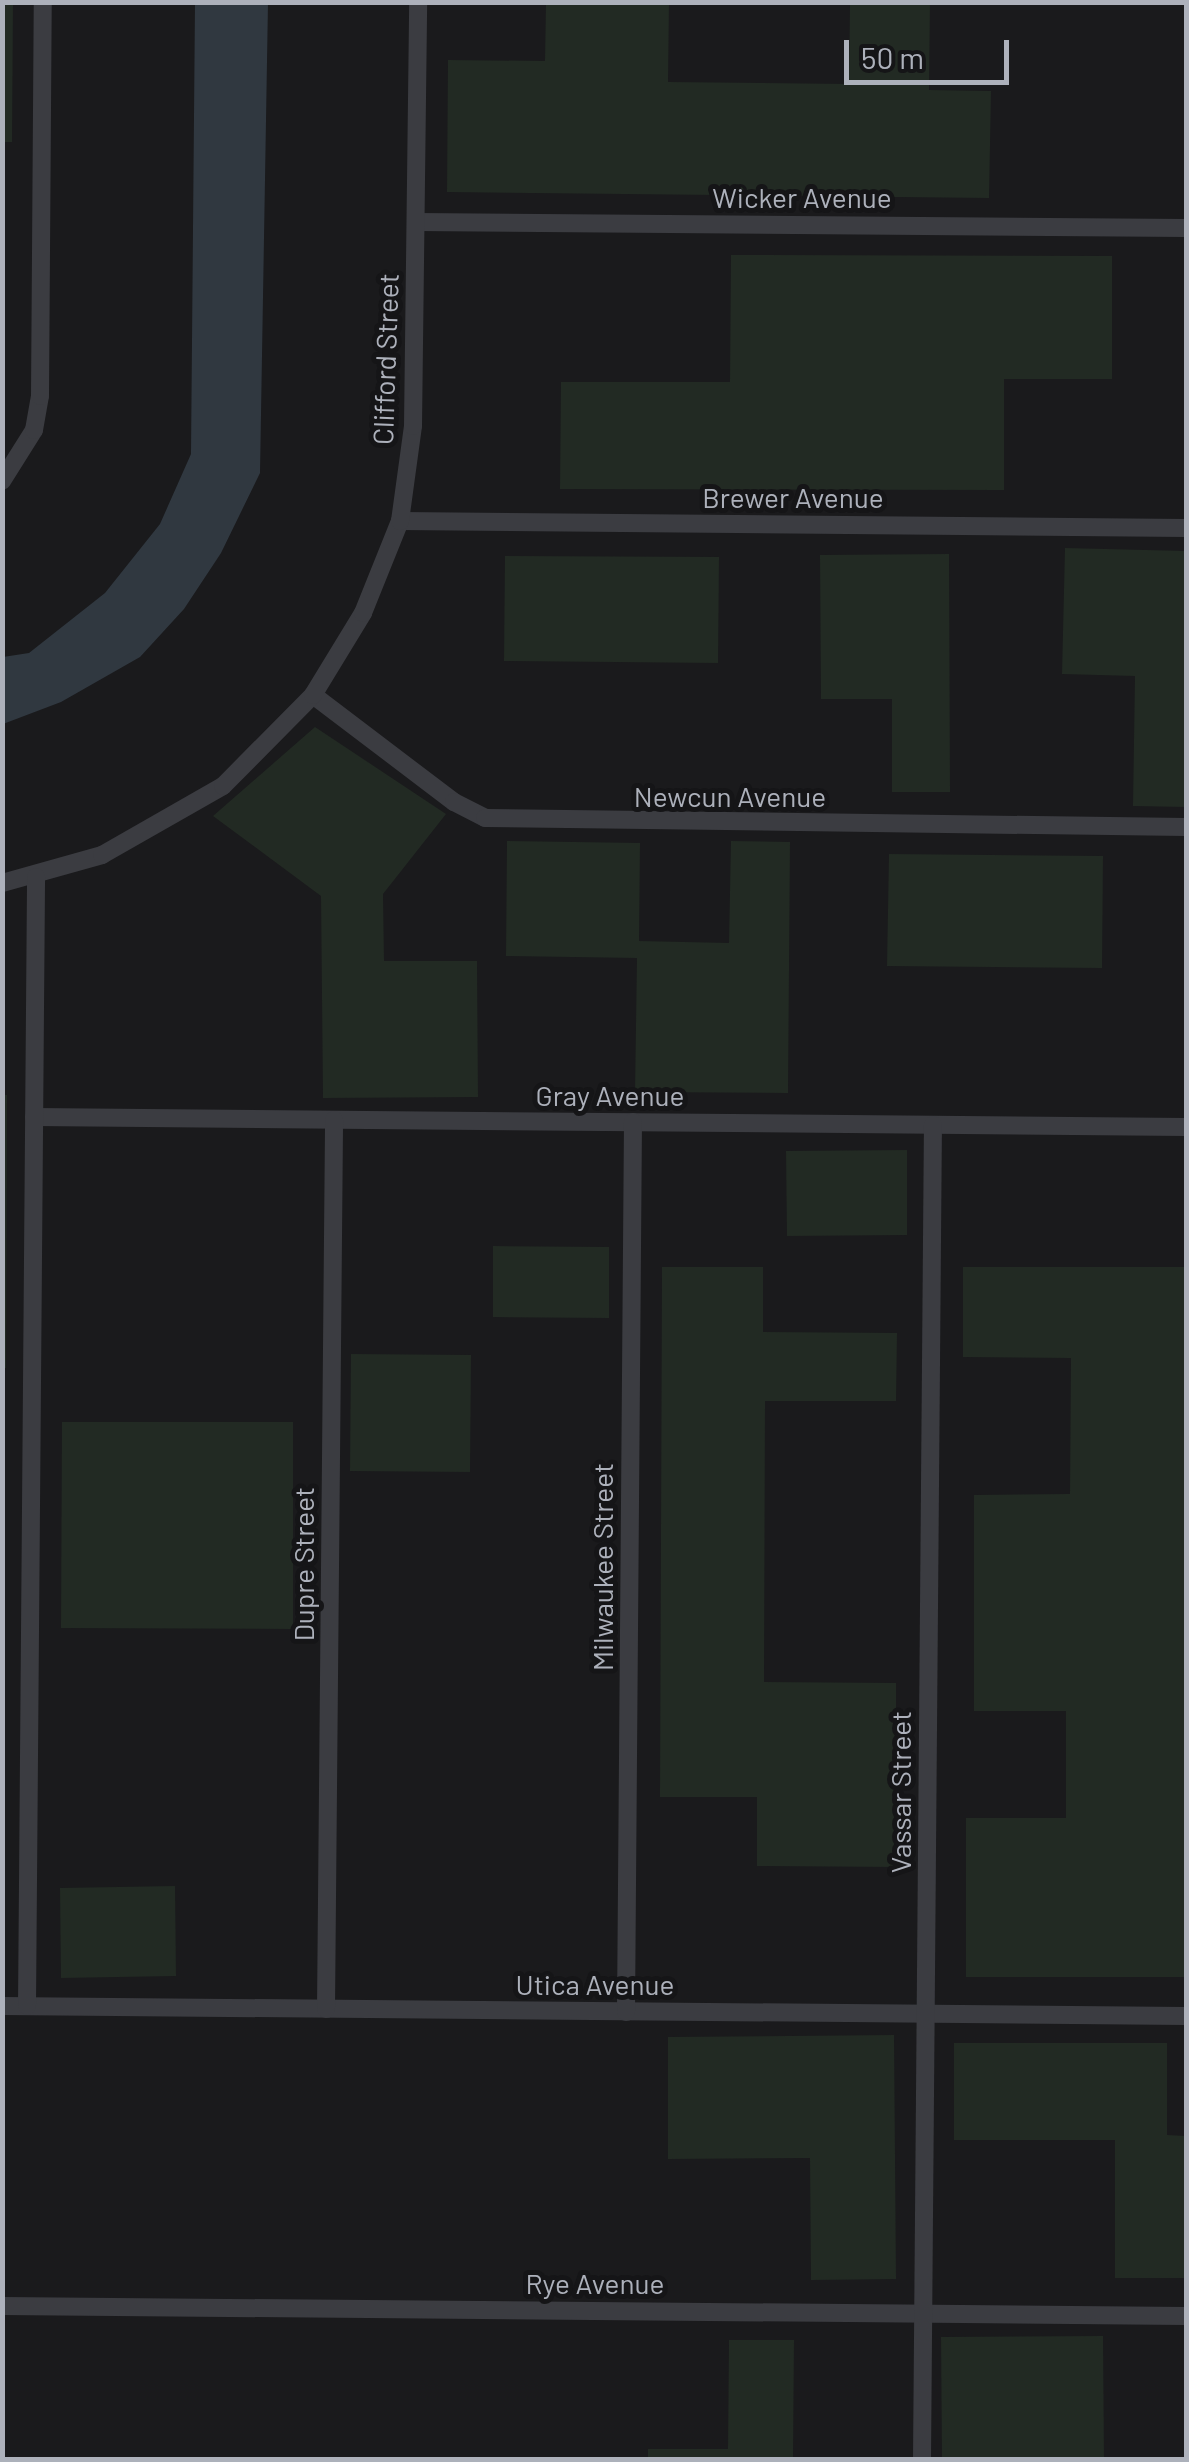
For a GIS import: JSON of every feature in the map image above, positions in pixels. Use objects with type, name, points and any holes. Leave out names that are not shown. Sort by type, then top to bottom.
[{"type":"street","points":[[2,481],[34,430],[40,396],[43,2]]},
{"type":"street","name":"Clifford Street","points":[[2,883],[36,877],[102,855],[194,806],[250,763],[313,695],[363,613],[400,521],[414,426],[418,2]]},
{"type":"street","name":"Wicker Avenue","points":[[416,222],[1186,228]]},
{"type":"street","name":"Brewer Avenue","points":[[400,521],[1186,528]]},
{"type":"street","name":"Newcun Avenue","points":[[313,695],[454,802],[485,818],[1186,827]]},
{"type":"street","points":[[27,2006],[36,877]]},
{"type":"street","name":"Gray Avenue","points":[[34,1117],[1186,1127]]},
{"type":"street","name":"Dupre Street","points":[[326,2009],[334,1120]]},
{"type":"street","name":"Milwaukee Street","points":[[626,2012],[633,1122]]},
{"type":"street","name":"Vassar Street","points":[[922,2460],[933,1125]]},
{"type":"street","name":"Utica Avenue","points":[[2,2006],[1186,2016]]},
{"type":"street","name":"Rye Avenue","points":[[2,2306],[1186,2316]]},
{"type":"shaded area","points":[[3,2],[13,3],[12,142],[3,142]]},
{"type":"shaded area","points":[[195,3],[268,3],[260,473],[221,553],[184,609],[140,657],[61,702],[3,724],[3,657],[29,653],[105,593],[160,524],[191,454]]},
{"type":"shaded area","points":[[546,3],[669,3],[668,82],[849,84],[850,3],[930,3],[929,90],[991,91],[989,198],[447,192],[448,60],[545,61]]},
{"type":"shaded area","points":[[731,255],[1112,256],[1112,379],[1004,379],[1004,490],[560,489],[561,382],[730,382]]},
{"type":"shaded area","points":[[1065,548],[1186,551],[1186,807],[1133,806],[1135,676],[1062,674]]},
{"type":"shaded area","points":[[949,554],[950,792],[892,792],[892,699],[821,699],[820,555]]},
{"type":"shaded area","points":[[505,556],[719,557],[718,663],[504,661]]},
{"type":"shaded area","points":[[315,727],[446,814],[383,894],[384,961],[477,961],[478,1097],[323,1098],[321,896],[213,816]]},
{"type":"shaded area","points":[[507,841],[640,843],[639,941],[729,943],[731,841],[790,842],[788,1093],[635,1092],[637,958],[506,956]]},
{"type":"shaded area","points":[[889,854],[1103,856],[1102,968],[887,966]]},
{"type":"shaded area","points":[[3,1095],[7,1095],[6,1368],[2,1368]]},
{"type":"shaded area","points":[[907,1150],[907,1235],[787,1236],[786,1151]]},
{"type":"shaded area","points":[[493,1246],[609,1247],[609,1318],[493,1317]]},
{"type":"shaded area","points":[[662,1267],[763,1267],[763,1332],[897,1333],[896,1401],[765,1401],[764,1682],[896,1683],[896,1867],[757,1866],[757,1797],[660,1797]]},
{"type":"shaded area","points":[[963,1267],[1186,1267],[1186,1977],[966,1977],[966,1818],[1066,1818],[1066,1711],[974,1711],[974,1495],[1070,1494],[1071,1358],[963,1357]]},
{"type":"shaded area","points":[[351,1354],[471,1355],[470,1472],[350,1471]]},
{"type":"shaded area","points":[[62,1422],[293,1422],[293,1629],[61,1628]]},
{"type":"shaded area","points":[[175,1886],[176,1976],[61,1978],[60,1888]]},
{"type":"shaded area","points":[[894,2035],[896,2279],[811,2280],[810,2158],[668,2159],[668,2037]]},
{"type":"shaded area","points":[[954,2043],[1167,2043],[1167,2135],[1186,2136],[1186,2278],[1115,2278],[1115,2140],[954,2140]]},
{"type":"shaded area","points":[[1103,2336],[1104,2459],[942,2459],[941,2337]]},
{"type":"shaded area","points":[[729,2340],[794,2340],[793,2459],[648,2459],[648,2449],[728,2449]]}]
